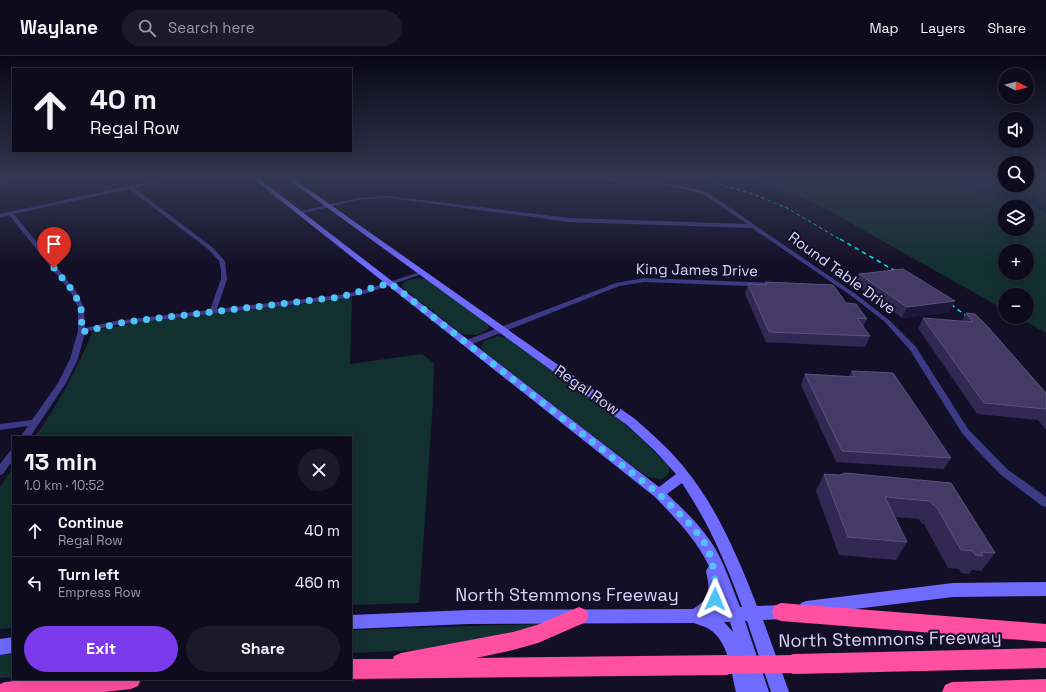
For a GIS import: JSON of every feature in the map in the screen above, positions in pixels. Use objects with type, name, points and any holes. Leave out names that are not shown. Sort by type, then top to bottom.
[{"type":"highway","points":[[781,612],[1046,633]]},
{"type":"highway","points":[[374,669],[513,641],[538,634],[580,616]]},
{"type":"highway","name":"North Stemmons Freeway","points":[[352,669],[793,664],[1046,658]]},
{"type":"highway","points":[[5,692],[121,680]]},
{"type":"highway","points":[[952,692],[1046,689]]},
{"type":"main road","points":[[293,207],[659,494],[693,528],[707,548],[717,567],[735,614],[760,692]]},
{"type":"main road","name":"Regal Row","points":[[330,207],[631,422],[650,439],[683,475],[704,504],[728,549],[780,692]]},
{"type":"main road","points":[[659,494],[683,475]]},
{"type":"main road","points":[[693,616],[712,605],[715,599],[716,580],[707,548]]},
{"type":"main road","name":"North Stemmons Freeway","points":[[352,622],[468,617],[693,616],[752,614],[781,612],[828,604],[928,592],[1046,589]]},
{"type":"main road","points":[[693,616],[715,624],[725,633],[732,644],[745,692]]},
{"type":"main road","points":[[0,647],[12,645]]},
{"type":"street","points":[[0,216],[43,207]]},
{"type":"street","points":[[156,207],[210,248],[222,261],[224,279],[213,312]]},
{"type":"street","points":[[300,212],[321,207]]},
{"type":"street","points":[[470,207],[570,220],[753,226]]},
{"type":"street","name":"Round Table Drive","points":[[725,207],[842,287],[887,321],[906,340],[966,431],[981,450],[1004,472],[1046,503]]},
{"type":"street","points":[[11,214],[73,291],[81,307],[82,332],[74,359],[62,383],[26,436]]},
{"type":"street","points":[[82,332],[115,323],[340,297],[422,273]]},
{"type":"street","name":"King James Drive","points":[[467,343],[606,287],[630,281],[644,280],[781,285]]},
{"type":"street","points":[[827,286],[842,287]]},
{"type":"street","points":[[0,427],[36,422]]},
{"type":"street","points":[[0,471],[12,454]]},
{"type":"green space","points":[[822,207],[998,207],[998,236],[1034,236],[1034,207],[1046,207],[1046,333],[1030,324],[1034,324],[1034,288],[998,288],[998,306]]},
{"type":"green space","points":[[418,278],[426,279],[488,323],[488,329],[477,335],[462,334],[402,287],[405,281]]},
{"type":"green space","points":[[352,298],[350,364],[422,354],[434,363],[433,403],[419,603],[352,605],[352,436],[36,436],[67,386],[93,331],[142,322]]},
{"type":"green space","points":[[498,336],[508,338],[572,383],[612,414],[651,448],[669,467],[669,474],[662,479],[647,477],[482,350],[481,347],[484,341]]},
{"type":"green space","points":[[12,469],[12,628],[0,629],[0,487]]},
{"type":"green space","points":[[544,625],[447,649],[352,653],[352,630]]},
{"type":"green space","points":[[12,654],[12,677],[0,678],[0,655]]},
{"type":"building","points":[[903,269],[955,301],[907,307],[859,274]]},
{"type":"building","points":[[765,282],[833,285],[846,303],[856,304],[867,319],[857,318],[870,336],[769,332],[748,284],[767,285]]},
{"type":"building","points":[[966,313],[975,314],[988,327],[1046,393],[1046,409],[984,403],[923,318],[973,322]]},
{"type":"building","points":[[852,371],[893,373],[951,458],[842,451],[805,374],[855,377]]},
{"type":"building","points":[[845,473],[951,483],[995,553],[981,552],[983,556],[975,555],[973,551],[961,550],[936,506],[930,501],[885,497],[907,542],[848,537],[824,474],[840,475]]},
{"type":"waterway","points":[[1041,207],[1046,212]]},
{"type":"railway","points":[[784,207],[841,240]]},
{"type":"railway","points":[[840,239],[904,276]]},
{"type":"railway","points":[[944,299],[969,318]]},
{"type":"railway","points":[[968,317],[974,321]]},
{"type":"route","points":[[54,268],[73,291],[81,307],[82,332],[115,323],[340,297],[365,292],[390,283],[628,468],[659,494],[693,528],[707,548],[716,580],[715,599]]}]
